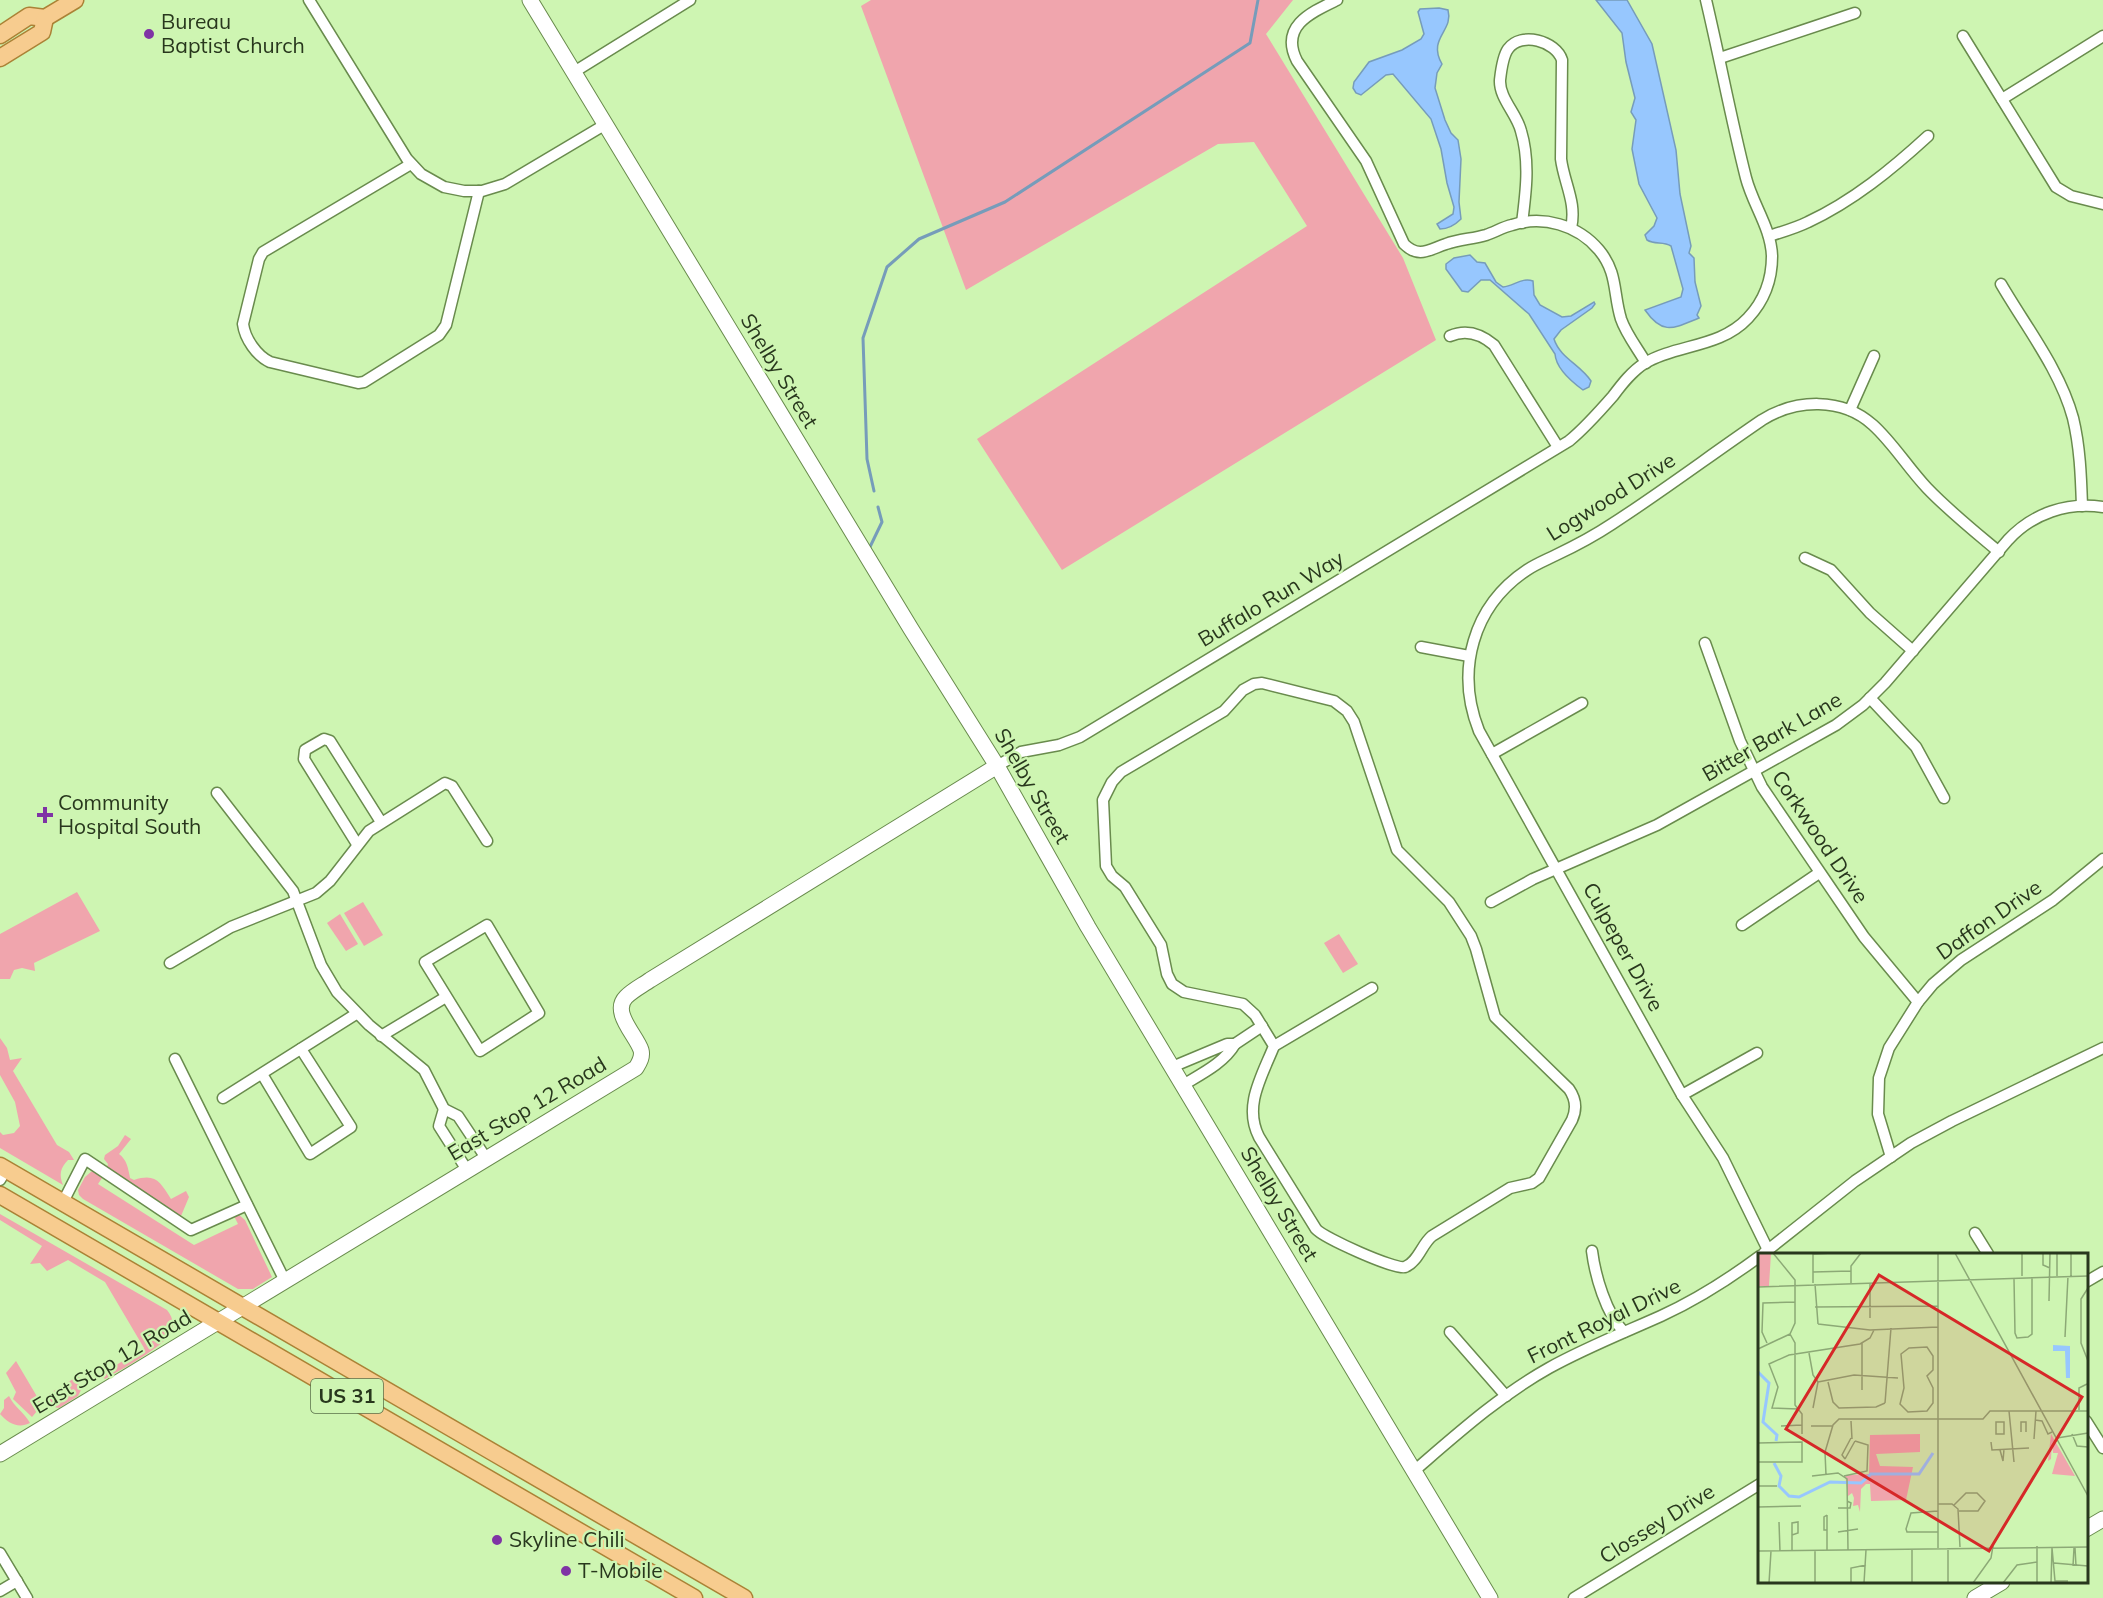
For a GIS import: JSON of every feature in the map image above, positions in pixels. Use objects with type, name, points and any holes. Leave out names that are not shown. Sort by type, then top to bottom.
[{"type":"main road","points":[[0,35],[29,16],[45,18],[75,0]]},
{"type":"main road","points":[[0,58],[42,32],[45,18]]},
{"type":"main road","name":"US 31","points":[[2,1172],[63,1202],[744,1598]]},
{"type":"main road","name":"US 31","points":[[0,1195],[694,1598]]},
{"type":"street","points":[[309,0],[411,164],[428,179],[444,187],[464,191],[495,188],[606,124]]},
{"type":"street","name":"Shelby Street","points":[[530,0],[911,629],[997,766],[1088,927],[1490,1598]]},
{"type":"street","points":[[574,72],[690,0]]},
{"type":"street","points":[[1337,0],[1300,21],[1293,38],[1293,52],[1366,161],[1402,241],[1409,249],[1418,253],[1446,243],[1477,237],[1522,223],[1551,222],[1571,228],[1592,242],[1608,263],[1615,281],[1622,322],[1646,363],[1712,341],[1747,319],[1756,309],[1767,289],[1772,268],[1769,236],[1746,179],[1706,0]]},
{"type":"street","points":[[1720,57],[1855,13]]},
{"type":"street","points":[[1963,36],[2056,187],[2071,196],[2103,204]]},
{"type":"street","points":[[2002,99],[2103,36]]},
{"type":"street","points":[[1522,223],[1528,185],[1523,140],[1520,125],[1503,94],[1500,83],[1505,55],[1512,45],[1528,40],[1556,48],[1561,57],[1561,159],[1573,206],[1571,228]]},
{"type":"street","points":[[1769,236],[1808,222],[1861,190],[1894,166],[1928,136]]},
{"type":"street","points":[[411,164],[263,252],[259,259],[243,327],[257,354],[266,361],[353,383],[364,382],[439,335],[444,330],[479,191]]},
{"type":"street","points":[[2001,284],[2052,369],[2068,403],[2074,421],[2079,455],[2082,506]]},
{"type":"street","points":[[1450,336],[1459,332],[1474,334],[1482,336],[1496,347],[1558,447]]},
{"type":"street","points":[[1874,356],[1850,410],[1879,430],[1934,496],[1999,552]]},
{"type":"street","name":"Buffalo Run Way","points":[[997,766],[1021,752],[1059,745],[1080,737],[1558,447],[1582,431],[1629,376],[1646,363]]},
{"type":"street","name":"Logwood Drive","points":[[1469,656],[1475,633],[1485,613],[1501,591],[1518,576],[1609,526],[1762,420],[1783,409],[1807,404],[1823,404],[1850,410]]},
{"type":"street","name":"Bitter Bark Lane","points":[[1491,902],[1557,869],[1657,825],[1836,725],[1870,698],[2015,533],[2054,510],[2082,506],[2103,507]]},
{"type":"street","points":[[1805,558],[1831,570],[1870,613],[1913,651]]},
{"type":"street","name":"Corkwood Drive","points":[[1705,643],[1740,741],[1771,802],[1875,952],[1918,1002]]},
{"type":"street","points":[[1421,647],[1469,656]]},
{"type":"street","name":"Culpeper Drive","points":[[1469,656],[1468,678],[1471,705],[1479,730],[1682,1095],[1723,1158],[1763,1253]]},
{"type":"street","points":[[1274,1046],[1254,1015],[1243,1004],[1184,992],[1170,982],[1161,945],[1125,887],[1112,876],[1107,868],[1103,800],[1106,790],[1116,777],[1224,711],[1240,692],[1250,686],[1266,683],[1334,701],[1347,711],[1354,722],[1396,848],[1402,857],[1449,902],[1471,936],[1495,1017],[1569,1089],[1575,1101],[1574,1117],[1542,1174],[1536,1180],[1510,1188],[1432,1236],[1412,1263],[1406,1267],[1396,1267],[1348,1247],[1324,1236],[1316,1229],[1255,1129],[1252,1110],[1254,1096],[1274,1046],[1372,988]]},
{"type":"street","points":[[1870,698],[1916,747],[1944,798]]},
{"type":"street","points":[[1492,754],[1582,703]]},
{"type":"street","points":[[357,844],[304,759],[305,750],[324,739],[330,741],[381,822]]},
{"type":"street","name":"East Stop 12 Road","points":[[0,1454],[636,1068],[641,1058],[641,1051],[624,1019],[622,1008],[624,998],[997,766]]},
{"type":"street","points":[[170,963],[231,927],[316,893],[330,881],[369,831],[447,783],[452,786],[487,841]]},
{"type":"street","points":[[217,793],[271,860],[298,900],[323,969],[337,992],[356,1014],[428,1074],[444,1109],[458,1116],[486,1158]]},
{"type":"street","name":"Daffon Drive","points":[[1891,1156],[1878,1114],[1879,1078],[1889,1048],[1918,1002],[1933,984],[1961,960],[2053,900],[2103,859]]},
{"type":"street","points":[[1742,925],[1819,873]]},
{"type":"street","points":[[487,925],[539,1013],[480,1051],[446,997],[425,962],[487,925]]},
{"type":"street","points":[[381,1036],[446,997]]},
{"type":"street","points":[[223,1098],[356,1014]]},
{"type":"street","points":[[1183,1085],[1218,1063],[1235,1044],[1262,1026]]},
{"type":"street","points":[[1172,1067],[1227,1044],[1235,1044]]},
{"type":"street","name":"Front Royal Drive","points":[[1764,1253],[1848,1186],[1911,1143],[2103,1047]]},
{"type":"street","points":[[262,1074],[310,1154],[351,1127],[301,1049]]},
{"type":"street","points":[[1682,1095],[1757,1053]]},
{"type":"street","points":[[175,1059],[285,1281]]},
{"type":"street","points":[[444,1109],[439,1126],[467,1170]]},
{"type":"street","points":[[63,1202],[85,1159],[191,1230],[247,1205]]},
{"type":"street","points":[[1975,1233],[1987,1253]]},
{"type":"street","points":[[1592,1251],[1604,1296],[1624,1332]]},
{"type":"street","name":"Front Royal Drive","points":[[1414,1471],[1468,1424],[1534,1377],[1570,1357],[1661,1316],[1701,1295],[1758,1257]]},
{"type":"street","points":[[2088,1281],[2103,1272]]},
{"type":"street","points":[[1450,1332],[1506,1396]]},
{"type":"street","points":[[2088,1424],[2103,1448]]},
{"type":"street","name":"Clossey Drive","points":[[1574,1598],[1758,1485]]},
{"type":"street","points":[[2088,1528],[2103,1519]]},
{"type":"street","points":[[0,1552],[27,1598]]},
{"type":"street","points":[[0,1591],[17,1581]]},
{"type":"street","points":[[1975,1598],[1999,1583]]},
{"type":"shaded area","points":[[871,0],[1293,0],[1266,34],[1403,258],[1436,340],[1062,570],[977,439],[1307,226],[1254,142],[1218,144],[966,290],[861,6]]},
{"type":"shaded area","points":[[77,892],[100,931],[34,963],[35,971],[22,968],[14,970],[10,979],[0,979],[0,934]]},
{"type":"shaded area","points":[[363,902],[383,935],[364,946],[344,913]]},
{"type":"shaded area","points":[[340,914],[358,944],[346,951],[327,923]]},
{"type":"shaded area","points":[[1339,934],[1358,964],[1343,973],[1324,943]]},
{"type":"shaded area","points":[[0,1038],[7,1048],[10,1060],[22,1058],[13,1071],[57,1145],[69,1152],[74,1160],[68,1160],[63,1166],[61,1178],[63,1185],[0,1148],[0,1132],[3,1135],[14,1133],[20,1126],[15,1102],[0,1075]]},
{"type":"shaded area","points":[[125,1135],[131,1139],[119,1154],[128,1168],[130,1178],[157,1180],[171,1199],[186,1191],[189,1197],[181,1216],[107,1167],[105,1155],[118,1146]]},
{"type":"shaded area","points":[[92,1171],[104,1175],[98,1184],[194,1245],[238,1224],[234,1216],[238,1214],[245,1220],[272,1277],[253,1289],[238,1289],[83,1199],[78,1190],[85,1177]]},
{"type":"shaded area","points":[[0,1214],[167,1310],[173,1323],[167,1338],[141,1358],[105,1379],[100,1375],[144,1348],[105,1282],[68,1260],[47,1271],[40,1263],[30,1264],[42,1246],[0,1220]]},
{"type":"shaded area","points":[[16,1361],[42,1405],[32,1417],[13,1399],[16,1392],[6,1373]]},
{"type":"shaded area","points":[[78,1376],[82,1380],[78,1383],[82,1388],[78,1396],[59,1408],[54,1407],[47,1395]]},
{"type":"shaded area","points":[[9,1396],[30,1423],[14,1424],[0,1414],[4,1408],[4,1400]]},
{"type":"water","points":[[1596,0],[1627,0],[1652,44],[1676,150],[1680,194],[1691,246],[1689,253],[1694,258],[1695,282],[1701,306],[1697,315],[1699,318],[1676,327],[1663,327],[1645,310],[1681,297],[1683,289],[1671,246],[1647,240],[1645,235],[1654,226],[1657,218],[1639,184],[1632,149],[1636,120],[1631,112],[1635,98],[1622,33]]},
{"type":"water","points":[[1420,9],[1448,10],[1449,17],[1437,48],[1442,64],[1437,73],[1435,88],[1445,120],[1451,133],[1458,140],[1461,159],[1459,202],[1461,219],[1452,226],[1440,229],[1437,224],[1453,214],[1454,207],[1441,149],[1431,119],[1393,74],[1386,75],[1361,95],[1353,88],[1354,82],[1369,62],[1402,50],[1421,39],[1424,34],[1418,12]]},
{"type":"water","points":[[1470,255],[1477,262],[1485,263],[1496,282],[1503,287],[1525,280],[1533,281],[1534,295],[1540,305],[1562,317],[1571,316],[1594,302],[1592,308],[1561,330],[1554,339],[1561,351],[1587,375],[1591,381],[1589,387],[1583,390],[1565,374],[1529,314],[1490,280],[1481,280],[1468,292],[1462,291],[1446,269],[1446,264],[1454,258]]},
{"type":"waterway","points":[[874,491],[867,459],[863,338],[887,267],[919,239],[1005,202],[1250,43],[1258,0]]},
{"type":"waterway","points":[[868,551],[882,522],[878,507]]},
{"type":"place","name":"Bureau Baptist Church","points":[[149,34]]},
{"type":"place","name":"Community Hospital South","points":[[45,815]]},
{"type":"place","name":"Skyline Chili","points":[[497,1540]]},
{"type":"place","name":"T-Mobile","points":[[566,1571]]}]
